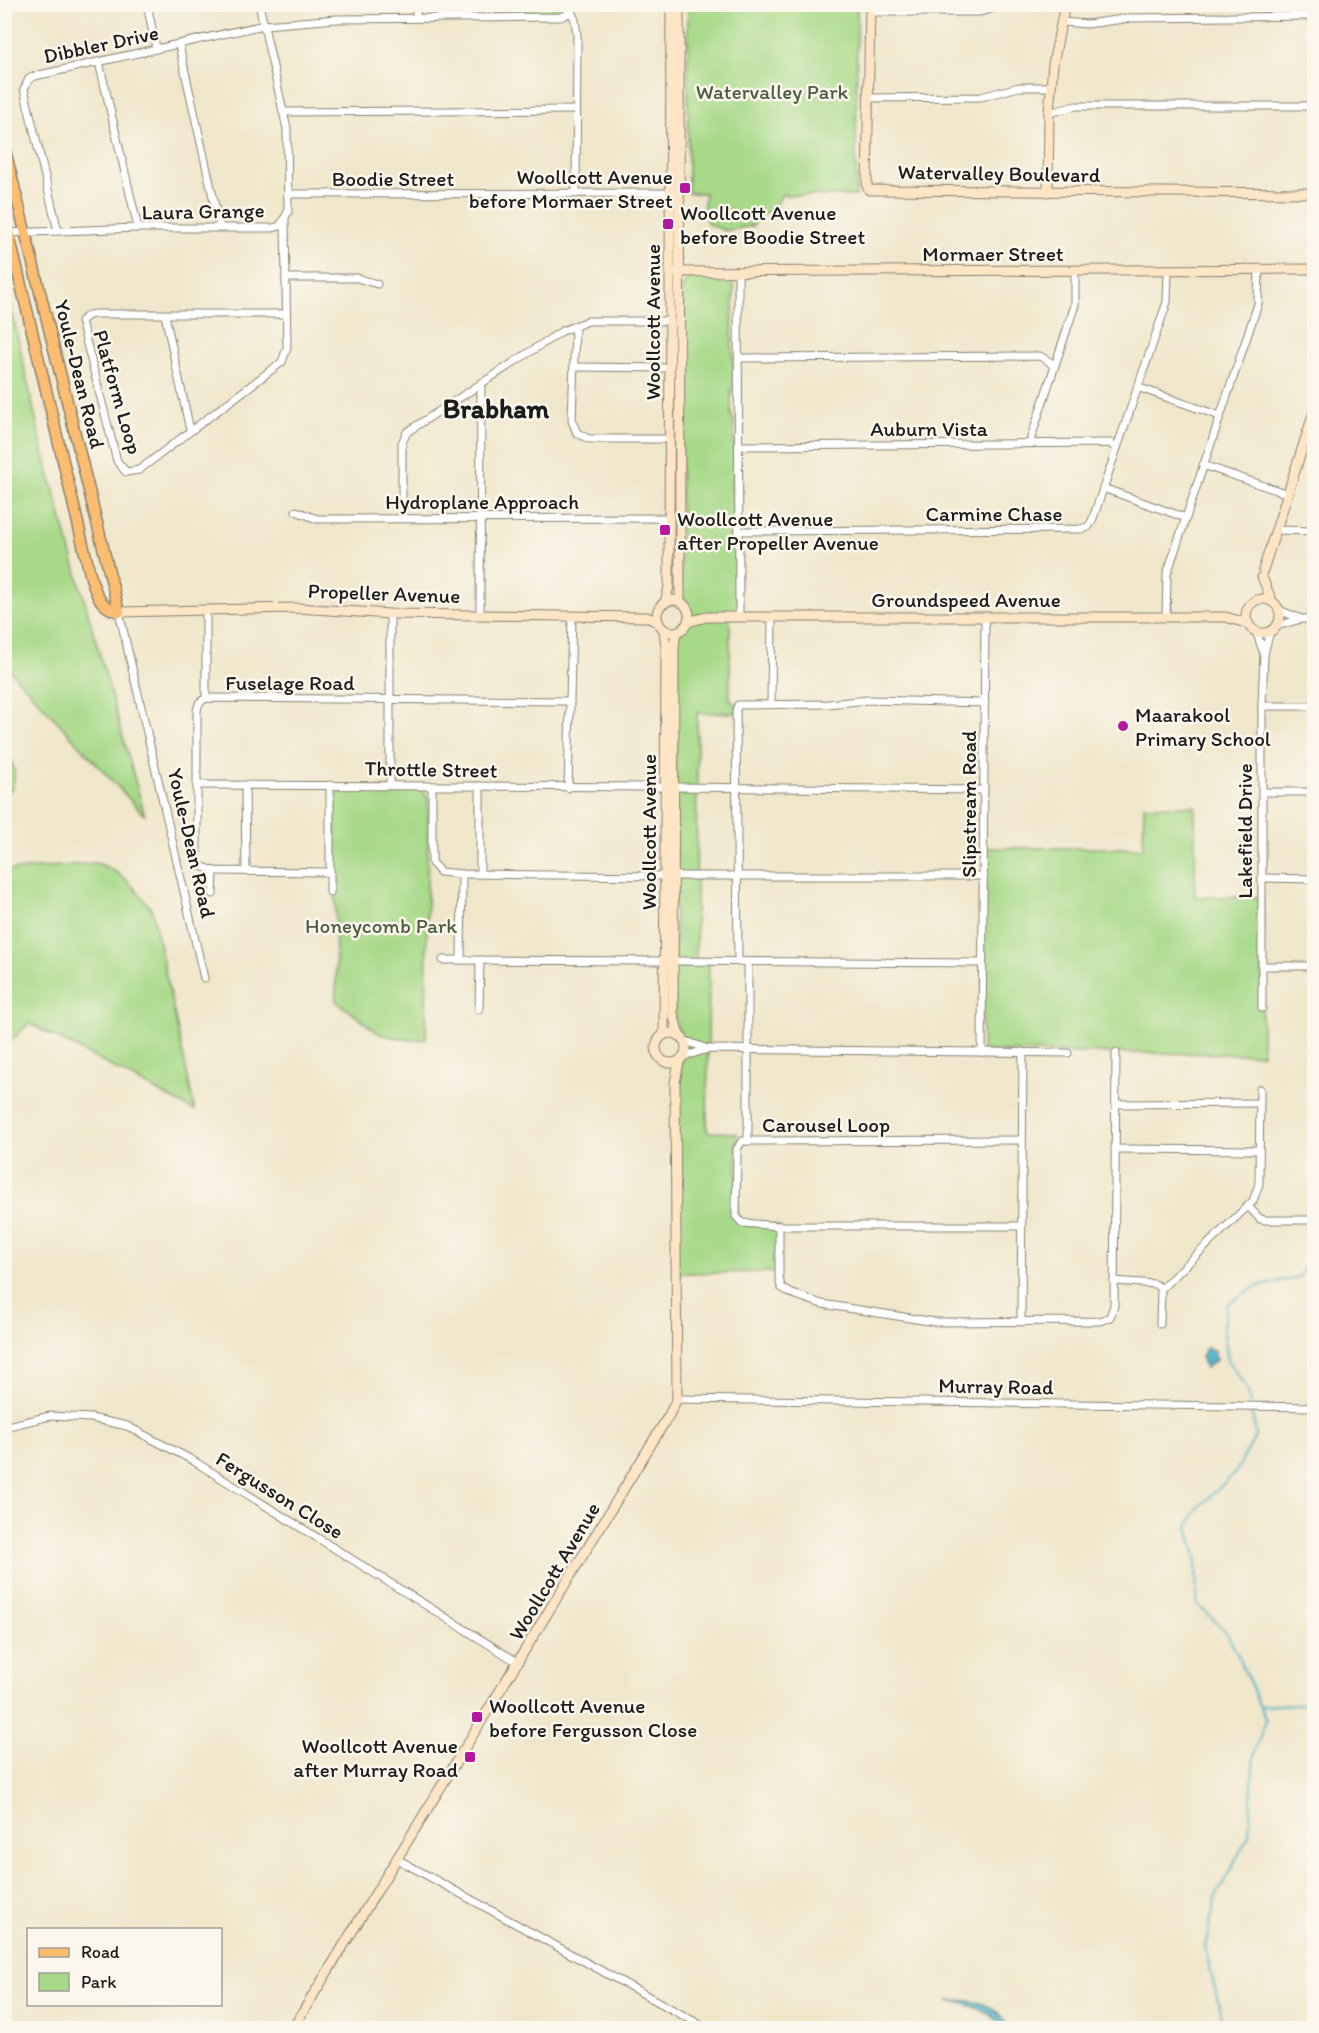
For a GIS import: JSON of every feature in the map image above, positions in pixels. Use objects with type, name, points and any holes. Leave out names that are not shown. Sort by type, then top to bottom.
[{"type":"main road","name":"Youle-Dean Road","points":[[4,146],[119,612]]},
{"type":"main road","name":"Youle-Dean Road","points":[[4,214],[95,592],[103,605],[119,612]]},
{"type":"street","points":[[147,4],[156,48]]},
{"type":"street","name":"Laura Grange","points":[[8,233],[138,228],[273,228],[280,226],[288,212],[287,129],[260,4]]},
{"type":"street","points":[[416,4],[416,18]]},
{"type":"street","name":"Woollcott Avenue","points":[[671,4],[680,602]]},
{"type":"street","name":"Woollcott Avenue","points":[[675,192],[679,4]]},
{"type":"street","points":[[870,8],[980,12],[1009,4]]},
{"type":"street","points":[[1048,192],[1049,113],[1053,64],[1065,4]]},
{"type":"street","points":[[573,8],[577,36],[576,194]]},
{"type":"street","name":"Dibbler Drive","points":[[58,231],[24,89],[29,79],[35,76],[264,25],[337,19],[560,17],[565,16],[573,8]]},
{"type":"street","name":"Watervalley Boulevard","points":[[870,8],[867,186],[869,190],[1314,193]]},
{"type":"street","points":[[1063,22],[1087,24],[1131,18],[1314,16]]},
{"type":"street","points":[[179,45],[220,228]]},
{"type":"street","points":[[99,62],[138,228]]},
{"type":"street","points":[[868,98],[981,97],[1019,87],[1051,87]]},
{"type":"street","points":[[1049,113],[1076,106],[1314,106]]},
{"type":"street","points":[[283,112],[576,110]]},
{"type":"street","name":"Boodie Street","points":[[288,194],[675,192]]},
{"type":"street","name":"Platform Loop","points":[[285,220],[287,348],[282,362],[139,470],[126,472],[117,461],[81,321],[89,315],[96,314],[286,314]]},
{"type":"street","name":"Mormaer Street","points":[[675,272],[1314,269]]},
{"type":"street","points":[[1166,617],[1167,574],[1258,304],[1260,270]]},
{"type":"street","points":[[1031,444],[1031,438],[1075,305],[1075,271]]},
{"type":"street","name":"Carmine Chase","points":[[739,531],[1080,529],[1088,527],[1167,302],[1168,271]]},
{"type":"street","name":"Woollcott Avenue","points":[[665,603],[669,586],[670,368],[675,272]]},
{"type":"street","points":[[738,272],[739,616]]},
{"type":"street","points":[[286,278],[357,278],[376,284]]},
{"type":"street","points":[[165,315],[190,430]]},
{"type":"street","points":[[402,517],[402,444],[407,432],[562,331],[588,321],[671,321]]},
{"type":"street","points":[[575,326],[572,421],[577,433],[589,440],[670,439]]},
{"type":"street","points":[[739,358],[1040,356],[1050,362],[1054,368]]},
{"type":"street","points":[[574,367],[670,368]]},
{"type":"street","points":[[480,615],[481,383]]},
{"type":"street","points":[[1137,387],[1220,416]]},
{"type":"street","points":[[1257,600],[1262,573],[1314,412]]},
{"type":"street","name":"Auburn Vista","points":[[740,446],[1110,443],[1116,449]]},
{"type":"street","points":[[1203,465],[1288,494]]},
{"type":"street","points":[[1103,488],[1185,518]]},
{"type":"street","name":"Hydroplane Approach","points":[[296,511],[317,519],[669,518]]},
{"type":"street","points":[[1276,530],[1314,531]]},
{"type":"street","points":[[1262,573],[1272,601],[1279,610],[1301,619]]},
{"type":"street","points":[[1272,601],[1257,600],[1249,607],[1246,618],[1252,628],[1262,633],[1301,619],[1314,619]]},
{"type":"street","points":[[647,617],[665,603],[675,601],[680,602],[688,610],[688,622],[681,630],[676,632],[661,626]]},
{"type":"street","name":"Groundspeed Avenue","points":[[1226,617],[1249,607]]},
{"type":"street","name":"Propeller Avenue","points":[[119,612],[307,608],[390,614],[647,617],[661,626]]},
{"type":"street","name":"Woollcott Avenue","points":[[293,2028],[519,1662],[677,1399],[675,1083],[686,1049],[673,1013],[670,961],[666,647],[658,610]]},
{"type":"street","name":"Groundspeed Avenue","points":[[688,610],[706,617]]},
{"type":"street","points":[[1274,629],[1280,618],[1279,610]]},
{"type":"street","points":[[206,611],[206,698]]},
{"type":"street","name":"Youle-Dean Road","points":[[119,612],[204,978]]},
{"type":"street","points":[[390,614],[390,785]]},
{"type":"street","points":[[568,788],[572,616]]},
{"type":"street","name":"Groundspeed Avenue","points":[[688,622],[706,617],[739,616],[1226,617],[1252,628]]},
{"type":"street","points":[[771,704],[772,616]]},
{"type":"street","name":"Slipstream Road","points":[[982,1052],[985,616]]},
{"type":"street","name":"Lakefield Drive","points":[[1252,628],[1264,654]]},
{"type":"street","name":"Lakefield Drive","points":[[1262,1008],[1262,706],[1264,654],[1274,629]]},
{"type":"street","name":"Woollcott Avenue","points":[[669,787],[676,632]]},
{"type":"street","name":"Fuselage Road","points":[[214,872],[201,866],[197,859],[196,711],[206,698],[569,701]]},
{"type":"street","points":[[738,962],[736,710],[738,705],[828,704],[868,700],[985,703]]},
{"type":"street","points":[[1262,706],[1314,706]]},
{"type":"street","name":"Throttle Street","points":[[197,785],[568,788],[737,786],[984,790]]},
{"type":"street","points":[[245,785],[246,872]]},
{"type":"street","points":[[330,785],[330,892]]},
{"type":"street","points":[[432,786],[432,862],[440,872],[670,876],[984,876]]},
{"type":"street","points":[[480,786],[480,874]]},
{"type":"street","points":[[1262,792],[1314,792]]},
{"type":"street","points":[[213,894],[214,872],[329,872]]},
{"type":"street","points":[[461,960],[462,874]]},
{"type":"street","points":[[1262,878],[1314,879]]},
{"type":"street","points":[[443,960],[982,963]]},
{"type":"street","points":[[479,1009],[480,960]]},
{"type":"street","name":"Woollcott Avenue","points":[[670,961],[664,1034],[657,1041],[656,1050],[660,1059],[666,1062],[675,1083]]},
{"type":"street","points":[[748,962],[748,1141]]},
{"type":"street","points":[[1262,966],[1314,966]]},
{"type":"street","points":[[664,1034],[672,1033],[708,1049]]},
{"type":"street","points":[[666,1062],[708,1049],[1068,1053]]},
{"type":"street","points":[[1022,1322],[1023,1052]]},
{"type":"street","points":[[779,1226],[781,1287],[790,1293],[822,1304],[942,1323],[1100,1321],[1110,1317],[1114,1306],[1116,1053]]},
{"type":"street","points":[[1160,1324],[1161,1289],[1253,1201],[1259,1184],[1260,1089]]},
{"type":"street","points":[[1116,1104],[1260,1103]]},
{"type":"street","name":"Carousel Loop","points":[[1021,1226],[779,1226],[742,1223],[736,1216],[737,1149],[742,1141],[1022,1140]]},
{"type":"street","points":[[1115,1149],[1259,1150]]},
{"type":"street","points":[[1248,1206],[1260,1219],[1314,1220]]},
{"type":"street","points":[[1114,1281],[1148,1282],[1161,1289]]},
{"type":"street","name":"Murray Road","points":[[677,1399],[1314,1407]]},
{"type":"street","name":"Fergusson Close","points":[[4,1427],[50,1416],[91,1418],[127,1425],[192,1460],[519,1662]]},
{"type":"street","points":[[397,1859],[705,2028]]},
{"type":"green space","points":[[459,5],[570,5],[560,13],[459,12]]},
{"type":"green space","name":"Watervalley Park","points":[[688,5],[857,5],[856,196],[781,195],[774,212],[762,213],[752,226],[725,231],[708,224],[703,214],[705,193],[688,193]]},
{"type":"green space","points":[[725,276],[734,286],[732,343],[735,386],[731,390],[731,415],[734,419],[735,475],[732,490],[739,559],[739,616],[730,617],[730,700],[738,705],[736,713],[697,713],[696,961],[709,961],[707,1132],[737,1133],[738,1220],[779,1226],[777,1272],[676,1273],[675,1083],[685,1049],[674,1016],[676,632],[688,622],[688,610],[680,602],[682,287],[690,277]]},
{"type":"green space","points":[[5,280],[44,456],[145,816],[5,665]]},
{"type":"green space","points":[[5,751],[14,768],[14,780],[5,796]]},
{"type":"green space","name":"Honeycomb Park","points":[[421,789],[428,799],[426,1039],[413,1040],[381,1035],[336,1001],[335,799],[337,794],[347,790]]},
{"type":"green space","points":[[1144,806],[1195,806],[1195,897],[1262,897],[1262,1054],[982,1052],[984,848],[1143,848]]},
{"type":"green space","points":[[95,863],[121,875],[152,910],[195,1111],[29,1023],[5,1047],[5,871]]},
{"type":"water","points":[[1207,1347],[1214,1351],[1216,1360],[1205,1368],[1201,1357]]},
{"type":"water","points":[[949,2000],[984,2004],[998,2012],[1008,2028],[1001,2028],[986,2012]]},
{"type":"waterway","points":[[1250,1403],[1247,1388],[1228,1361],[1223,1327],[1227,1304],[1255,1287],[1299,1277],[1314,1252]]},
{"type":"waterway","points":[[1223,2023],[1205,1947],[1216,1896],[1249,1835],[1254,1752],[1266,1721],[1238,1655],[1225,1631],[1197,1604],[1196,1557],[1188,1527],[1197,1509],[1235,1473],[1256,1435],[1251,1409]]},
{"type":"waterway","points":[[1261,1706],[1314,1703]]},
{"type":"place","name":"Woollcott Avenue before Mormaer Street","points":[[685,188]]},
{"type":"place","name":"Woollcott Avenue before Boodie Street","points":[[668,224]]},
{"type":"place","name":"Woollcott Avenue after Propeller Avenue","points":[[665,530]]},
{"type":"place","name":"Maarakool Primary School","points":[[1123,726]]},
{"type":"place","name":"Woollcott Avenue before Fergusson Close","points":[[477,1717]]},
{"type":"place","name":"Woollcott Avenue after Murray Road","points":[[470,1757]]},
{"type":"district","name":"Brabham","points":[[496,408]]}]
